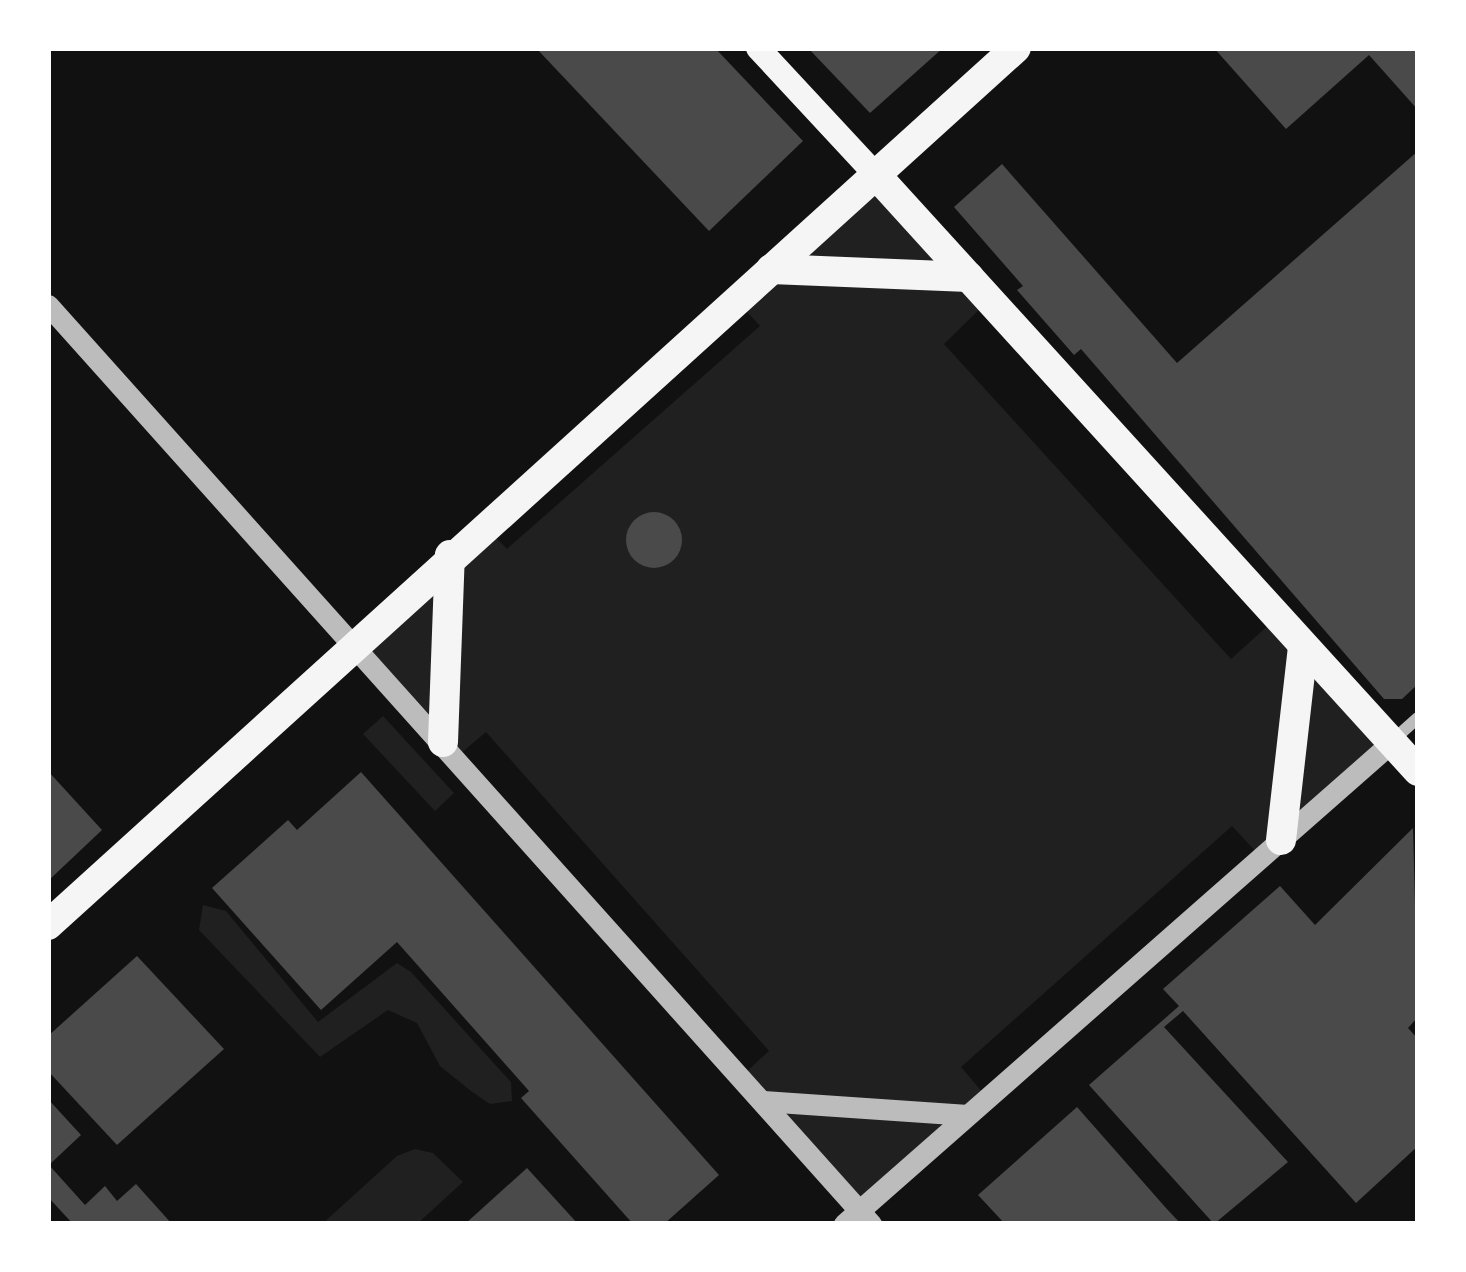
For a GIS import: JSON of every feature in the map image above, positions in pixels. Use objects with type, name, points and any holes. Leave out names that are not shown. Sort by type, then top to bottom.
[{"type":"main road","points":[[758,48],[1418,771]]},
{"type":"main road","points":[[48,925],[353,641],[1016,48]]},
{"type":"main road","points":[[771,269],[969,277]]},
{"type":"main road","points":[[443,742],[450,555]]},
{"type":"main road","points":[[1281,840],[1303,646]]},
{"type":"street","points":[[48,305],[763,1101],[858,1219],[968,1114],[1418,718]]},
{"type":"street","points":[[763,1101],[968,1114]]},
{"type":"shaded area","points":[[876,181],[987,302],[944,344],[1231,659],[1273,621],[1384,742],[1257,853],[1232,826],[961,1067],[984,1094],[860,1203],[744,1074],[769,1051],[486,732],[460,754],[361,643],[487,529],[507,549],[760,326],[740,304]]},
{"type":"shaded area","points":[[383,716],[454,793],[435,811],[363,734]]},
{"type":"shaded area","points":[[203,905],[226,911],[318,1022],[397,963],[411,972],[511,1082],[512,1101],[490,1104],[471,1091],[440,1066],[417,1023],[388,1010],[320,1057],[199,930]]},
{"type":"shaded area","points":[[415,1149],[433,1153],[463,1182],[417,1224],[322,1224],[397,1156]]},
{"type":"building","points":[[536,48],[715,48],[803,141],[709,231]]},
{"type":"building","points":[[808,48],[943,48],[870,113]]},
{"type":"building","points":[[1214,48],[1418,48],[1418,110],[1369,55],[1286,129]]},
{"type":"building","points":[[1418,151],[1418,684],[1402,699],[1384,699],[1081,349],[1074,355],[1017,290],[1023,286],[954,207],[1002,164],[1177,363]]},
{"type":"building","points":[[654,512],[674,520],[682,540],[674,560],[654,568],[634,560],[626,540],[634,520]]},
{"type":"building","points":[[48,771],[102,830],[48,881]]},
{"type":"building","points":[[361,772],[719,1175],[664,1224],[633,1224],[521,1098],[529,1091],[397,942],[321,1010],[212,888],[288,820],[297,830]]},
{"type":"building","points":[[1413,828],[1418,1017],[1408,1028],[1418,1039],[1418,1146],[1356,1203],[1183,1011],[1164,1027],[1288,1162],[1214,1224],[1089,1085],[1179,1006],[1163,989],[1280,886],[1315,925]]},
{"type":"building","points":[[137,956],[224,1049],[117,1145],[48,1071],[48,1036]]},
{"type":"building","points":[[48,1099],[81,1135],[49,1165],[85,1205],[105,1186],[117,1201],[136,1184],[172,1224],[73,1224],[48,1197]]},
{"type":"building","points":[[1077,1107],[1181,1224],[1005,1224],[978,1195]]},
{"type":"building","points":[[527,1168],[578,1224],[465,1224]]}]
